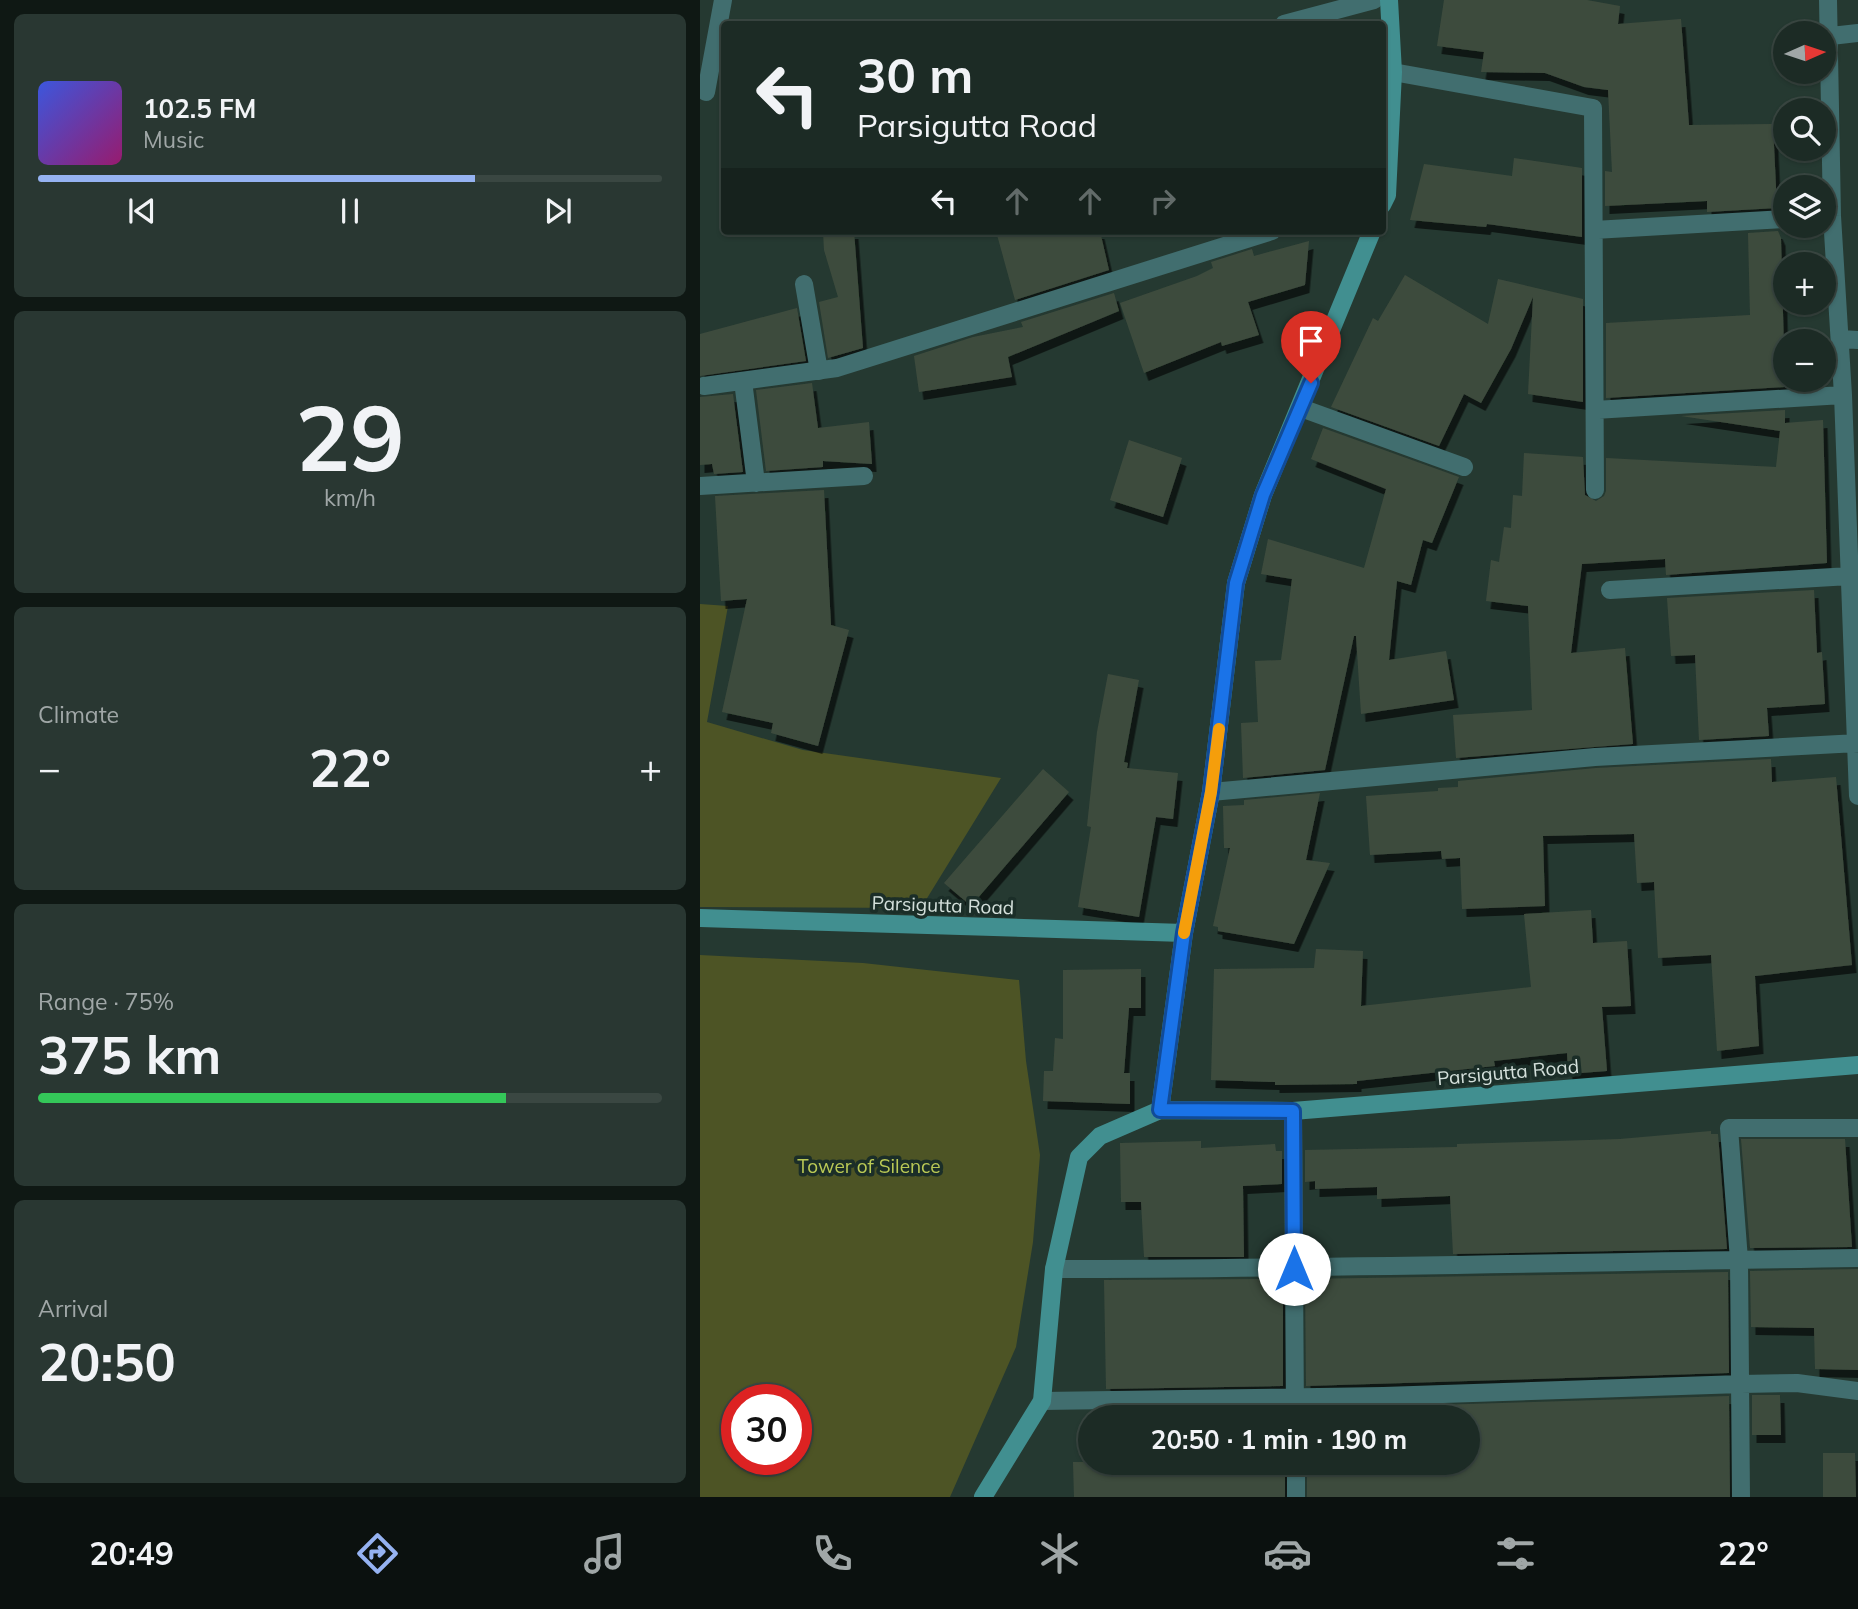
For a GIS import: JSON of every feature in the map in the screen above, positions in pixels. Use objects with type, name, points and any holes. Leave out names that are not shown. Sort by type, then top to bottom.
[{"type":"street","points":[[706,92],[723,0]]},
{"type":"street","points":[[1295,21],[1374,0]]},
{"type":"street","points":[[1386,171],[1393,72],[1388,0]]},
{"type":"street","points":[[1828,0],[1830,21]]},
{"type":"street","points":[[1836,35],[1858,33]]},
{"type":"street","points":[[1393,72],[1593,108],[1595,490]]},
{"type":"street","points":[[1829,175],[1830,84]]},
{"type":"street","points":[[1594,230],[1773,220]]},
{"type":"street","points":[[704,386],[838,369],[1259,235]]},
{"type":"street","points":[[983,1497],[1042,1401],[1054,1269],[1079,1157],[1100,1136],[1160,1110],[1184,933],[1211,792],[1236,583],[1263,495],[1370,235]]},
{"type":"street","points":[[1832,238],[1849,340],[1843,395],[1858,796]]},
{"type":"street","points":[[804,284],[818,371]]},
{"type":"street","points":[[743,381],[756,483]]},
{"type":"street","points":[[1595,410],[1843,395]]},
{"type":"street","points":[[1301,408],[1464,467]]},
{"type":"street","points":[[700,486],[864,477]]},
{"type":"street","points":[[1610,590],[1850,576]]},
{"type":"street","points":[[1211,792],[1595,757],[1857,743]]},
{"type":"street","name":"Parsigutta Road","points":[[700,918],[1184,933]]},
{"type":"street","name":"Parsigutta Road","points":[[1160,1110],[1293,1111],[1858,1065]]},
{"type":"street","points":[[1293,1111],[1295,1405]]},
{"type":"street","points":[[1741,1497],[1739,1260],[1729,1128],[1858,1128]]},
{"type":"street","points":[[1054,1269],[1294,1269],[1548,1261],[1858,1258]]},
{"type":"street","points":[[1042,1401],[1295,1398],[1797,1383],[1858,1391]]},
{"type":"street","points":[[1296,1475],[1296,1497]]},
{"type":"green space","points":[[700,604],[728,606],[707,722],[803,750],[1001,778],[921,908],[700,907]]},
{"type":"green space","name":"Tower of Silence","points":[[700,955],[863,963],[1019,980],[1026,1061],[1040,1155],[1033,1242],[1016,1347],[950,1497],[700,1497]]},
{"type":"building","points":[[1444,0],[1587,0],[1620,6],[1618,24],[1681,19],[1689,125],[1773,124],[1775,175],[1773,175],[1773,208],[1707,212],[1707,201],[1605,206],[1605,171],[1612,172],[1608,90],[1584,87],[1545,73],[1481,72],[1484,52],[1437,46]]},
{"type":"building","points":[[1514,158],[1582,168],[1582,237],[1487,224],[1486,227],[1410,220],[1424,164],[1512,176]]},
{"type":"building","points":[[1773,231],[1773,238],[1781,238],[1781,252],[1773,252],[1773,315],[1783,315],[1783,329],[1773,329],[1773,388],[1606,398],[1606,323],[1750,315],[1748,233]]},
{"type":"building","points":[[823,235],[854,235],[863,348],[828,358],[819,302],[838,297],[824,250]]},
{"type":"building","points":[[997,235],[1101,235],[1109,270],[1015,300]]},
{"type":"building","points":[[1309,241],[1305,285],[1248,302],[1259,335],[1222,346],[1221,342],[1144,373],[1120,303],[1197,276],[1213,268],[1211,262],[1252,249],[1254,256]]},
{"type":"building","points":[[1405,275],[1488,324],[1498,279],[1583,299],[1583,402],[1528,394],[1533,297],[1511,349],[1481,403],[1464,394],[1439,446],[1331,407],[1373,318],[1378,321]]},
{"type":"building","points":[[1114,293],[1119,311],[1008,357],[1012,377],[919,392],[914,356],[973,337],[1023,327],[1021,322]]},
{"type":"building","points":[[797,308],[806,361],[700,376],[700,334]]},
{"type":"building","points":[[812,383],[818,428],[869,422],[872,464],[823,461],[823,467],[766,471],[756,390]]},
{"type":"building","points":[[733,394],[743,472],[714,474],[712,464],[700,465],[700,397]]},
{"type":"building","points":[[1785,410],[1785,423],[1823,420],[1827,563],[1666,575],[1665,559],[1582,564],[1571,653],[1625,648],[1633,744],[1456,758],[1453,715],[1532,710],[1528,606],[1486,601],[1491,560],[1499,562],[1504,527],[1511,528],[1513,495],[1522,496],[1524,453],[1583,457],[1585,495],[1596,501],[1604,496],[1606,491],[1606,458],[1776,467],[1780,431],[1681,416]]},
{"type":"building","points":[[1323,428],[1459,477],[1432,543],[1423,540],[1411,585],[1397,581],[1389,660],[1446,651],[1454,700],[1361,714],[1354,636],[1325,770],[1243,778],[1241,723],[1258,722],[1255,661],[1281,660],[1292,579],[1261,574],[1268,539],[1364,568],[1386,489],[1311,459]]},
{"type":"building","points":[[1129,440],[1182,458],[1163,517],[1110,500]]},
{"type":"building","points":[[824,490],[831,625],[849,630],[818,746],[771,733],[773,723],[722,712],[747,599],[721,601],[715,496]]},
{"type":"building","points":[[1814,590],[1817,653],[1822,652],[1825,704],[1767,708],[1769,736],[1699,740],[1695,655],[1671,656],[1667,598]]},
{"type":"building","points":[[1108,674],[1139,680],[1124,762],[1128,763],[1127,768],[1178,773],[1173,819],[1156,817],[1139,917],[1078,907],[1091,827],[1087,826],[1097,732]]},
{"type":"building","points":[[1771,759],[1772,782],[1836,777],[1852,965],[1755,976],[1759,1046],[1717,1051],[1711,955],[1658,958],[1654,882],[1637,883],[1634,834],[1543,836],[1545,906],[1462,909],[1460,858],[1442,859],[1441,851],[1370,855],[1366,796],[1438,791],[1438,788],[1458,787],[1458,781],[1596,768]]},
{"type":"building","points":[[1043,769],[1069,792],[971,906],[944,883]]},
{"type":"building","points":[[1320,793],[1306,860],[1330,863],[1294,944],[1218,931],[1218,927],[1213,926],[1230,848],[1224,848],[1223,806],[1244,805],[1244,800]]},
{"type":"building","points":[[1591,910],[1593,943],[1627,941],[1631,1006],[1602,1007],[1607,1071],[1568,1074],[1567,1053],[1494,1061],[1495,1066],[1357,1081],[1357,1084],[1275,1085],[1275,1082],[1211,1080],[1214,969],[1314,968],[1316,949],[1363,951],[1361,1006],[1531,987],[1524,914]]},
{"type":"building","points":[[1141,969],[1141,1008],[1129,1008],[1124,1073],[1130,1073],[1130,1104],[1043,1101],[1044,1071],[1053,1071],[1055,1038],[1063,1039],[1063,970]]},
{"type":"building","points":[[1711,1131],[1711,1134],[1718,1134],[1727,1249],[1453,1254],[1450,1196],[1377,1199],[1377,1187],[1315,1189],[1315,1181],[1305,1182],[1305,1150],[1457,1147],[1457,1144],[1620,1139]]},
{"type":"building","points":[[1741,1139],[1845,1139],[1852,1247],[1750,1248]]},
{"type":"building","points":[[1201,1141],[1201,1148],[1275,1144],[1276,1151],[1282,1151],[1282,1184],[1243,1186],[1244,1257],[1144,1257],[1141,1202],[1121,1202],[1120,1143]]},
{"type":"building","points":[[1858,1269],[1858,1370],[1815,1369],[1814,1328],[1751,1327],[1750,1271]]},
{"type":"building","points":[[1728,1272],[1729,1373],[1306,1386],[1305,1279]]},
{"type":"building","points":[[1283,1279],[1283,1386],[1106,1389],[1104,1280]]},
{"type":"building","points":[[1752,1395],[1780,1395],[1781,1435],[1752,1435]]},
{"type":"building","points":[[1729,1396],[1730,1497],[1307,1497],[1307,1475],[1480,1475],[1480,1405],[1436,1405]]},
{"type":"building","points":[[1823,1453],[1855,1453],[1856,1497],[1823,1497]]},
{"type":"building","points":[[1073,1462],[1078,1462],[1078,1475],[1285,1475],[1285,1497],[1074,1497]]},
{"type":"slow traffic","points":[[1184,933],[1211,792],[1219,729]]},
{"type":"route","points":[[1294,1269],[1293,1111],[1160,1110],[1184,933],[1211,792],[1236,583],[1263,495],[1311,383]]}]
